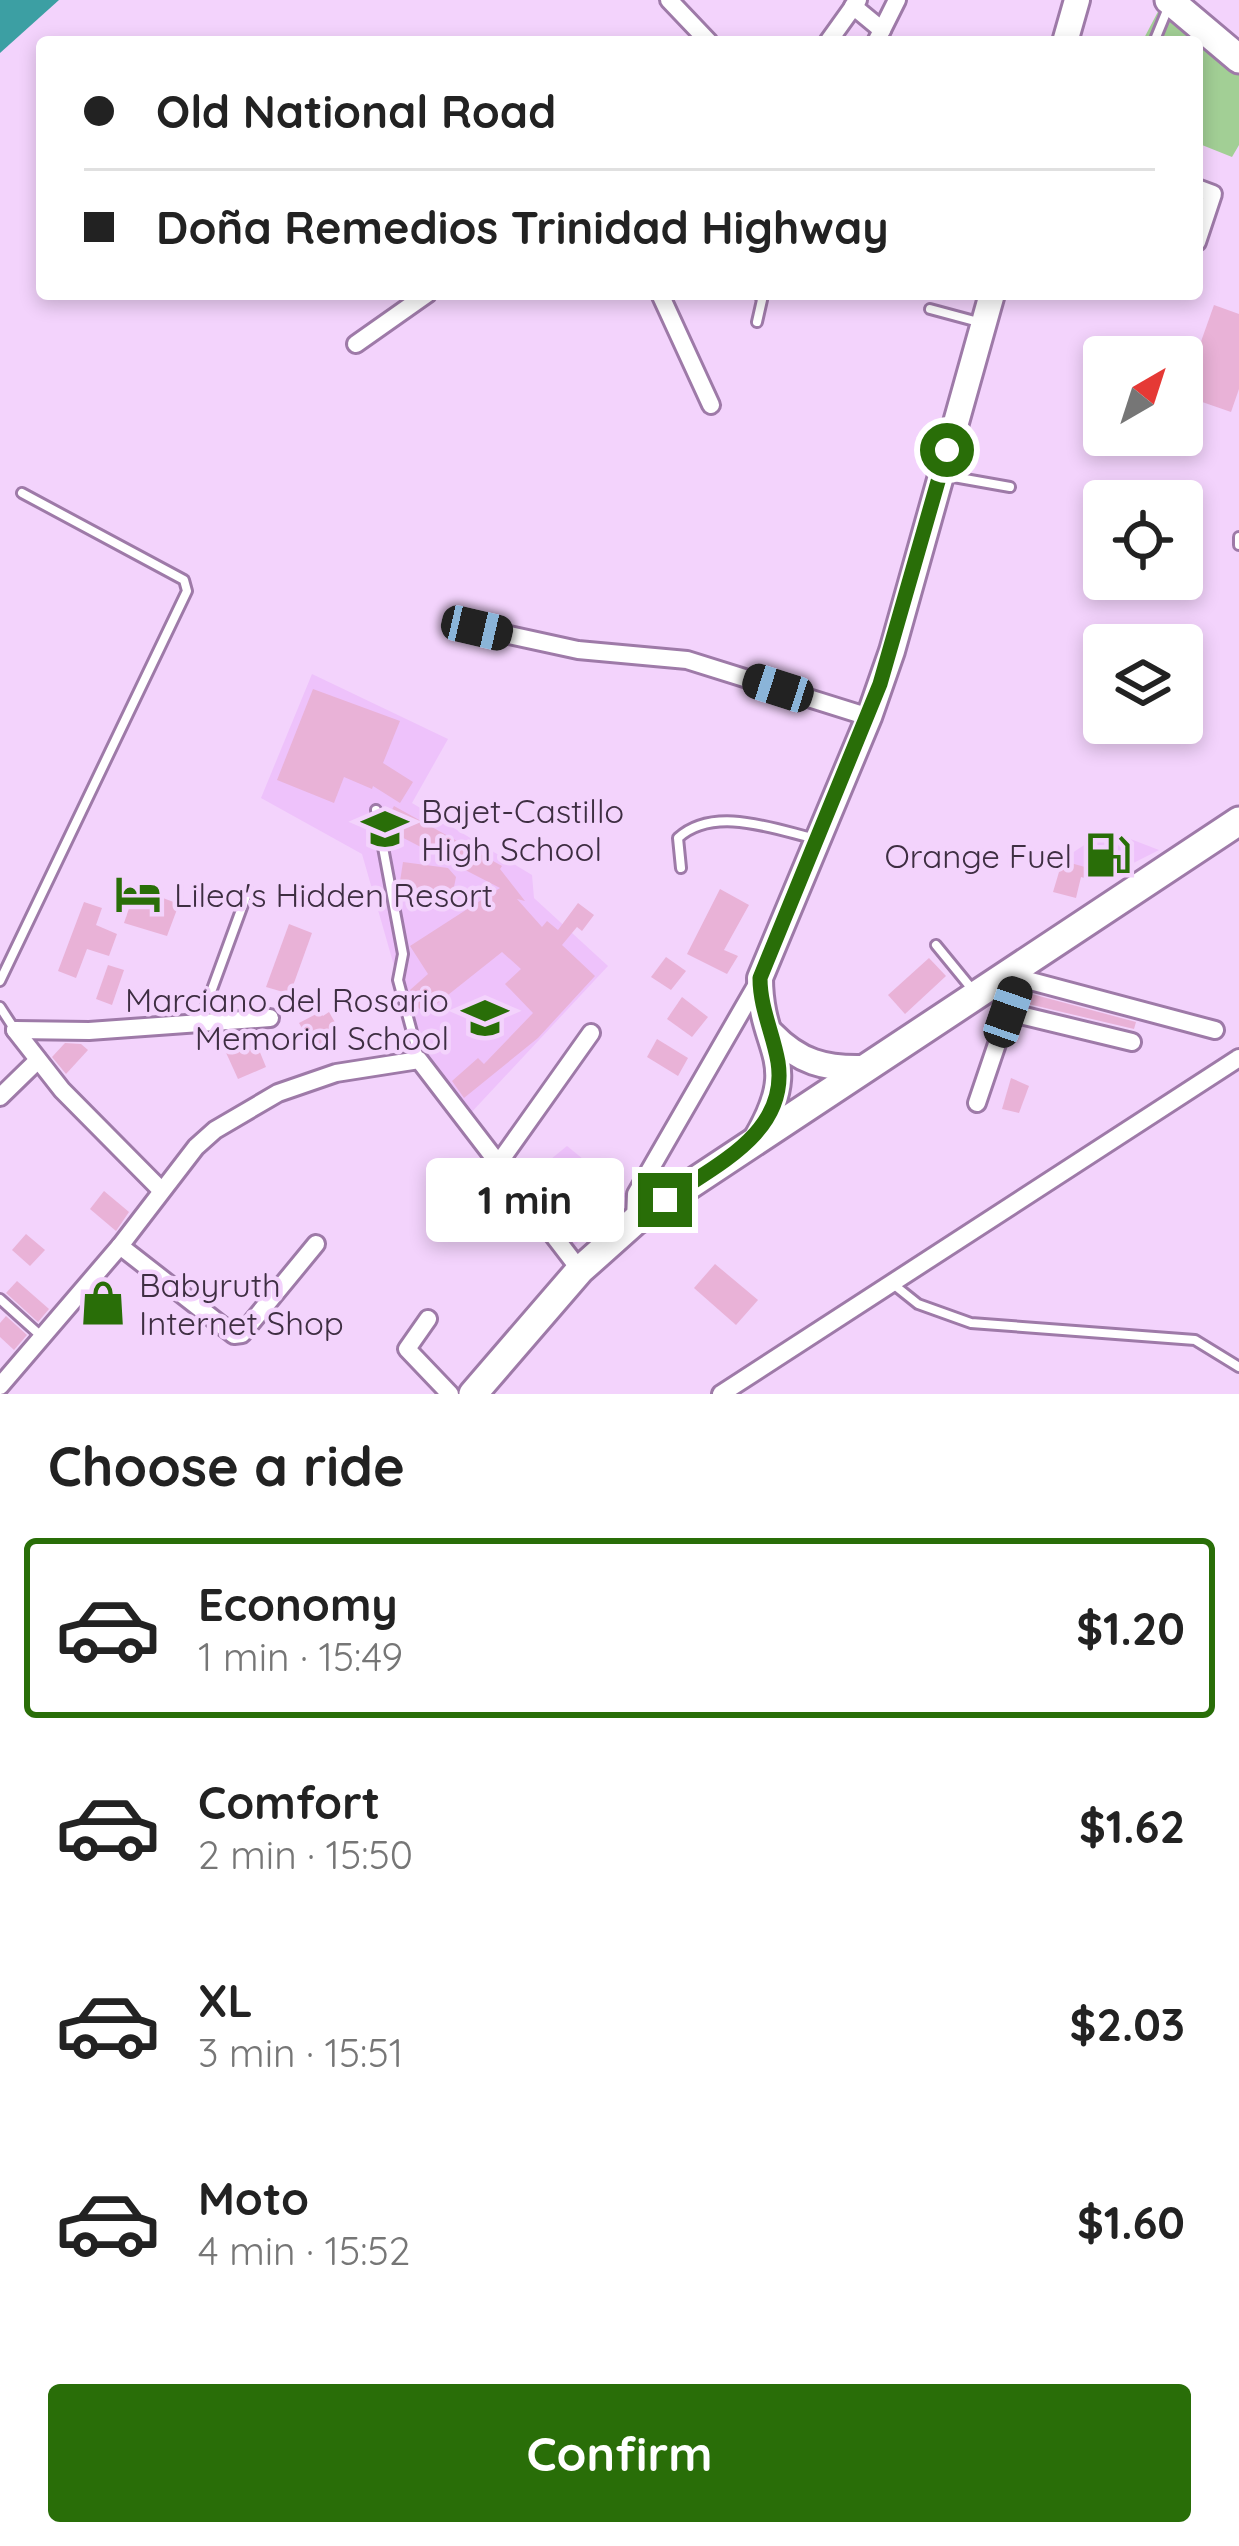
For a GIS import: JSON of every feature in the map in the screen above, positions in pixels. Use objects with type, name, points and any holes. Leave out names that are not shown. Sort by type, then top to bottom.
[{"type":"main road","points":[[1068,36],[1077,0]]},
{"type":"main road","points":[[1177,3],[1239,59]]},
{"type":"main road","points":[[757,1137],[781,1085],[760,978],[892,651],[990,300]]},
{"type":"main road","points":[[473,1394],[580,1270],[635,1221],[976,995],[1014,977],[1239,821]]},
{"type":"main road","points":[[772,1034],[797,1057],[820,1066],[863,1068]]},
{"type":"street","points":[[669,0],[703,36]]},
{"type":"street","points":[[832,36],[856,3],[879,36],[897,0]]},
{"type":"street","points":[[1203,190],[1213,194],[1203,224]]},
{"type":"street","points":[[356,344],[418,300]]},
{"type":"street","points":[[663,300],[711,405]]},
{"type":"street","points":[[477,628],[578,650],[687,660],[869,717]]},
{"type":"street","points":[[976,1103],[1008,1012],[1014,977],[1215,1030]]},
{"type":"street","points":[[635,1221],[636,1194],[760,978]]},
{"type":"street","points":[[1008,1012],[1132,1042]]},
{"type":"street","points":[[15,1030],[89,1031],[270,1018]]},
{"type":"street","points":[[15,1030],[161,1190]]},
{"type":"street","points":[[497,1165],[591,1034]]},
{"type":"street","points":[[721,1394],[1239,1058]]},
{"type":"street","points":[[0,1097],[38,1060]]},
{"type":"street","points":[[0,1386],[120,1246],[196,1147],[256,1103],[336,1073],[419,1060],[580,1270]]},
{"type":"street","points":[[120,1246],[234,1335],[242,1334],[316,1244]]},
{"type":"street","points":[[428,1319],[407,1349],[450,1394]]},
{"type":"lane","points":[[1158,36],[1177,3]]},
{"type":"lane","points":[[757,322],[762,300]]},
{"type":"lane","points":[[930,309],[983,323]]},
{"type":"lane","points":[[940,475],[1010,487]]},
{"type":"lane","points":[[0,981],[188,591],[184,580],[22,493]]},
{"type":"lane","points":[[376,810],[403,954],[398,980],[419,1060]]},
{"type":"lane","points":[[681,868],[678,838],[701,825],[733,821],[819,839]]},
{"type":"lane","points":[[200,1023],[248,891]]},
{"type":"lane","points":[[936,945],[976,995]]},
{"type":"lane","points":[[0,1007],[15,1030]]},
{"type":"lane","points":[[890,1281],[918,1304],[970,1323],[1195,1340],[1239,1367]]},
{"type":"lane","points":[[0,1299],[42,1336]]},
{"type":"shaded area","points":[[0,0],[59,0],[0,53]]},
{"type":"shaded area","points":[[1162,4],[1201,36],[1145,36]]},
{"type":"shaded area","points":[[1203,38],[1239,67],[1239,145],[1232,157],[1203,145]]},
{"type":"shaded area","name":"Bajet-Castillo High School","points":[[312,674],[448,739],[412,803],[532,875],[534,898],[608,966],[468,1116],[417,1046],[362,854],[261,798]]},
{"type":"shaded area","name":"Orange Fuel","points":[[1107,830],[1159,850],[1098,881],[1048,869]]},
{"type":"shaded area","points":[[567,1146],[627,1195],[570,1250],[518,1186]]},
{"type":"building","points":[[1214,305],[1239,314],[1239,389],[1231,412],[1203,402],[1203,336]]},
{"type":"building","points":[[313,689],[400,721],[383,763],[413,782],[400,803],[373,786],[344,777],[334,803],[277,780]]},
{"type":"building","points":[[394,806],[502,866],[525,901],[517,899],[542,927],[547,921],[558,930],[578,903],[594,915],[562,945],[595,976],[538,1038],[464,1098],[452,1081],[478,1058],[484,1064],[533,1013],[505,984],[521,969],[502,952],[424,1014],[412,1000],[415,996],[410,990],[428,974],[410,946],[500,888],[388,830],[386,821]]},
{"type":"building","points":[[1060,860],[1092,869],[1089,879],[1081,877],[1076,898],[1053,892],[1059,872],[1048,869]]},
{"type":"building","points":[[403,862],[448,868],[456,877],[450,907],[415,900],[417,891],[399,888]]},
{"type":"building","points":[[136,888],[179,904],[167,936],[124,923]]},
{"type":"building","points":[[720,889],[749,905],[724,950],[738,956],[727,974],[687,954]]},
{"type":"building","points":[[84,902],[102,908],[96,925],[117,934],[109,956],[87,949],[76,978],[58,971]]},
{"type":"building","points":[[289,924],[312,933],[290,994],[266,987]]},
{"type":"building","points":[[666,957],[686,971],[671,990],[651,977]]},
{"type":"building","points":[[929,958],[946,976],[905,1014],[888,995]]},
{"type":"building","points":[[108,965],[124,970],[112,1005],[96,999]]},
{"type":"building","points":[[1028,993],[1136,1022],[1134,1029],[1024,1003]]},
{"type":"building","points":[[682,997],[708,1017],[692,1037],[667,1019]]},
{"type":"building","points":[[320,1012],[323,1016],[329,1012],[337,1026],[331,1030],[337,1041],[318,1054],[299,1023]]},
{"type":"building","points":[[252,1033],[266,1067],[238,1079],[223,1046]]},
{"type":"building","points":[[657,1039],[688,1058],[678,1076],[647,1057]]},
{"type":"building","points":[[65,1043],[81,1044],[88,1050],[66,1074],[52,1057]]},
{"type":"building","points":[[1011,1078],[1029,1086],[1019,1113],[1002,1109]]},
{"type":"building","points":[[582,1172],[606,1204],[567,1232],[557,1218],[580,1198],[568,1182]]},
{"type":"building","points":[[104,1191],[129,1212],[116,1231],[90,1209]]},
{"type":"building","points":[[26,1234],[45,1250],[30,1266],[12,1250]]},
{"type":"building","points":[[715,1264],[758,1300],[736,1325],[694,1288]]},
{"type":"building","points":[[17,1281],[49,1309],[38,1322],[6,1293]]},
{"type":"building","points":[[6,1316],[27,1335],[14,1350],[0,1337],[0,1323]]},
{"type":"place","name":"Bajet-Castillo High School","points":[[385,829]]},
{"type":"place","name":"Orange Fuel","points":[[1108,855]]},
{"type":"place","name":"Lilea's Hidden Resort","points":[[138,894]]},
{"type":"place","name":"Marciano del Rosario Memorial School","points":[[485,1018]]},
{"type":"place","name":"Babyruth Internet Shop","points":[[103,1303]]},
{"type":"route","points":[[665,1200],[757,1137],[773,1108],[781,1085],[760,978],[869,717],[947,450]]}]
